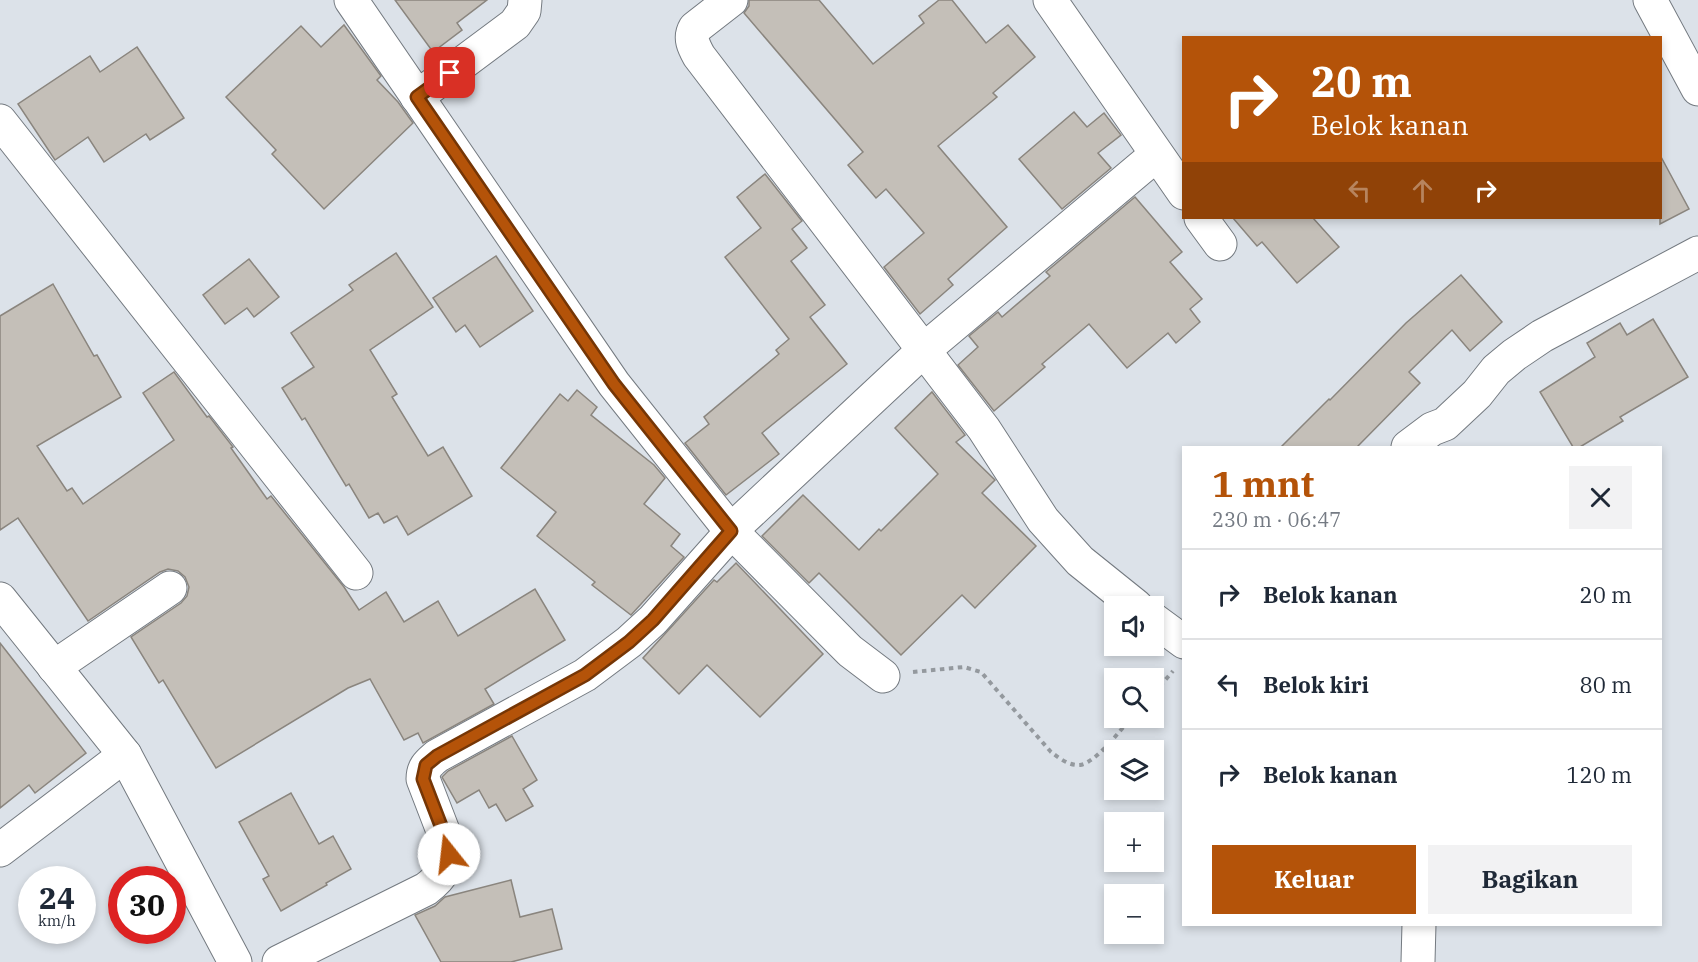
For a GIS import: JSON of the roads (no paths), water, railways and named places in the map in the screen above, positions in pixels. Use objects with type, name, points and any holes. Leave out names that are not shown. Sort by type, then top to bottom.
[{"type":"street","points":[[351,0],[614,384],[731,531],[850,651],[883,676]]},
{"type":"street","points":[[417,97],[515,24],[524,11],[525,0]]},
{"type":"street","points":[[731,0],[695,28],[692,33],[694,48],[984,429],[1043,520],[1080,561],[1124,596]]},
{"type":"street","points":[[1050,0],[1182,190]]},
{"type":"street","points":[[1650,0],[1698,89]]},
{"type":"street","points":[[0,121],[356,573]]},
{"type":"street","points":[[279,962],[426,889],[436,881],[447,865],[448,844],[423,779],[426,765],[437,756],[585,675],[629,642],[653,620],[731,531],[925,350],[1156,154]]},
{"type":"street","points":[[1202,219],[1220,244]]},
{"type":"street","points":[[1409,446],[1432,429],[1445,424],[1477,394],[1496,370],[1542,336],[1698,253]]},
{"type":"street","points":[[1447,446],[1461,410]]},
{"type":"street","points":[[54,667],[170,588]]},
{"type":"street","points":[[3,608],[125,755],[236,962]]},
{"type":"street","points":[[1164,633],[1180,655]]},
{"type":"street","points":[[0,850],[125,755]]},
{"type":"street","points":[[1418,962],[1419,926]]}]
